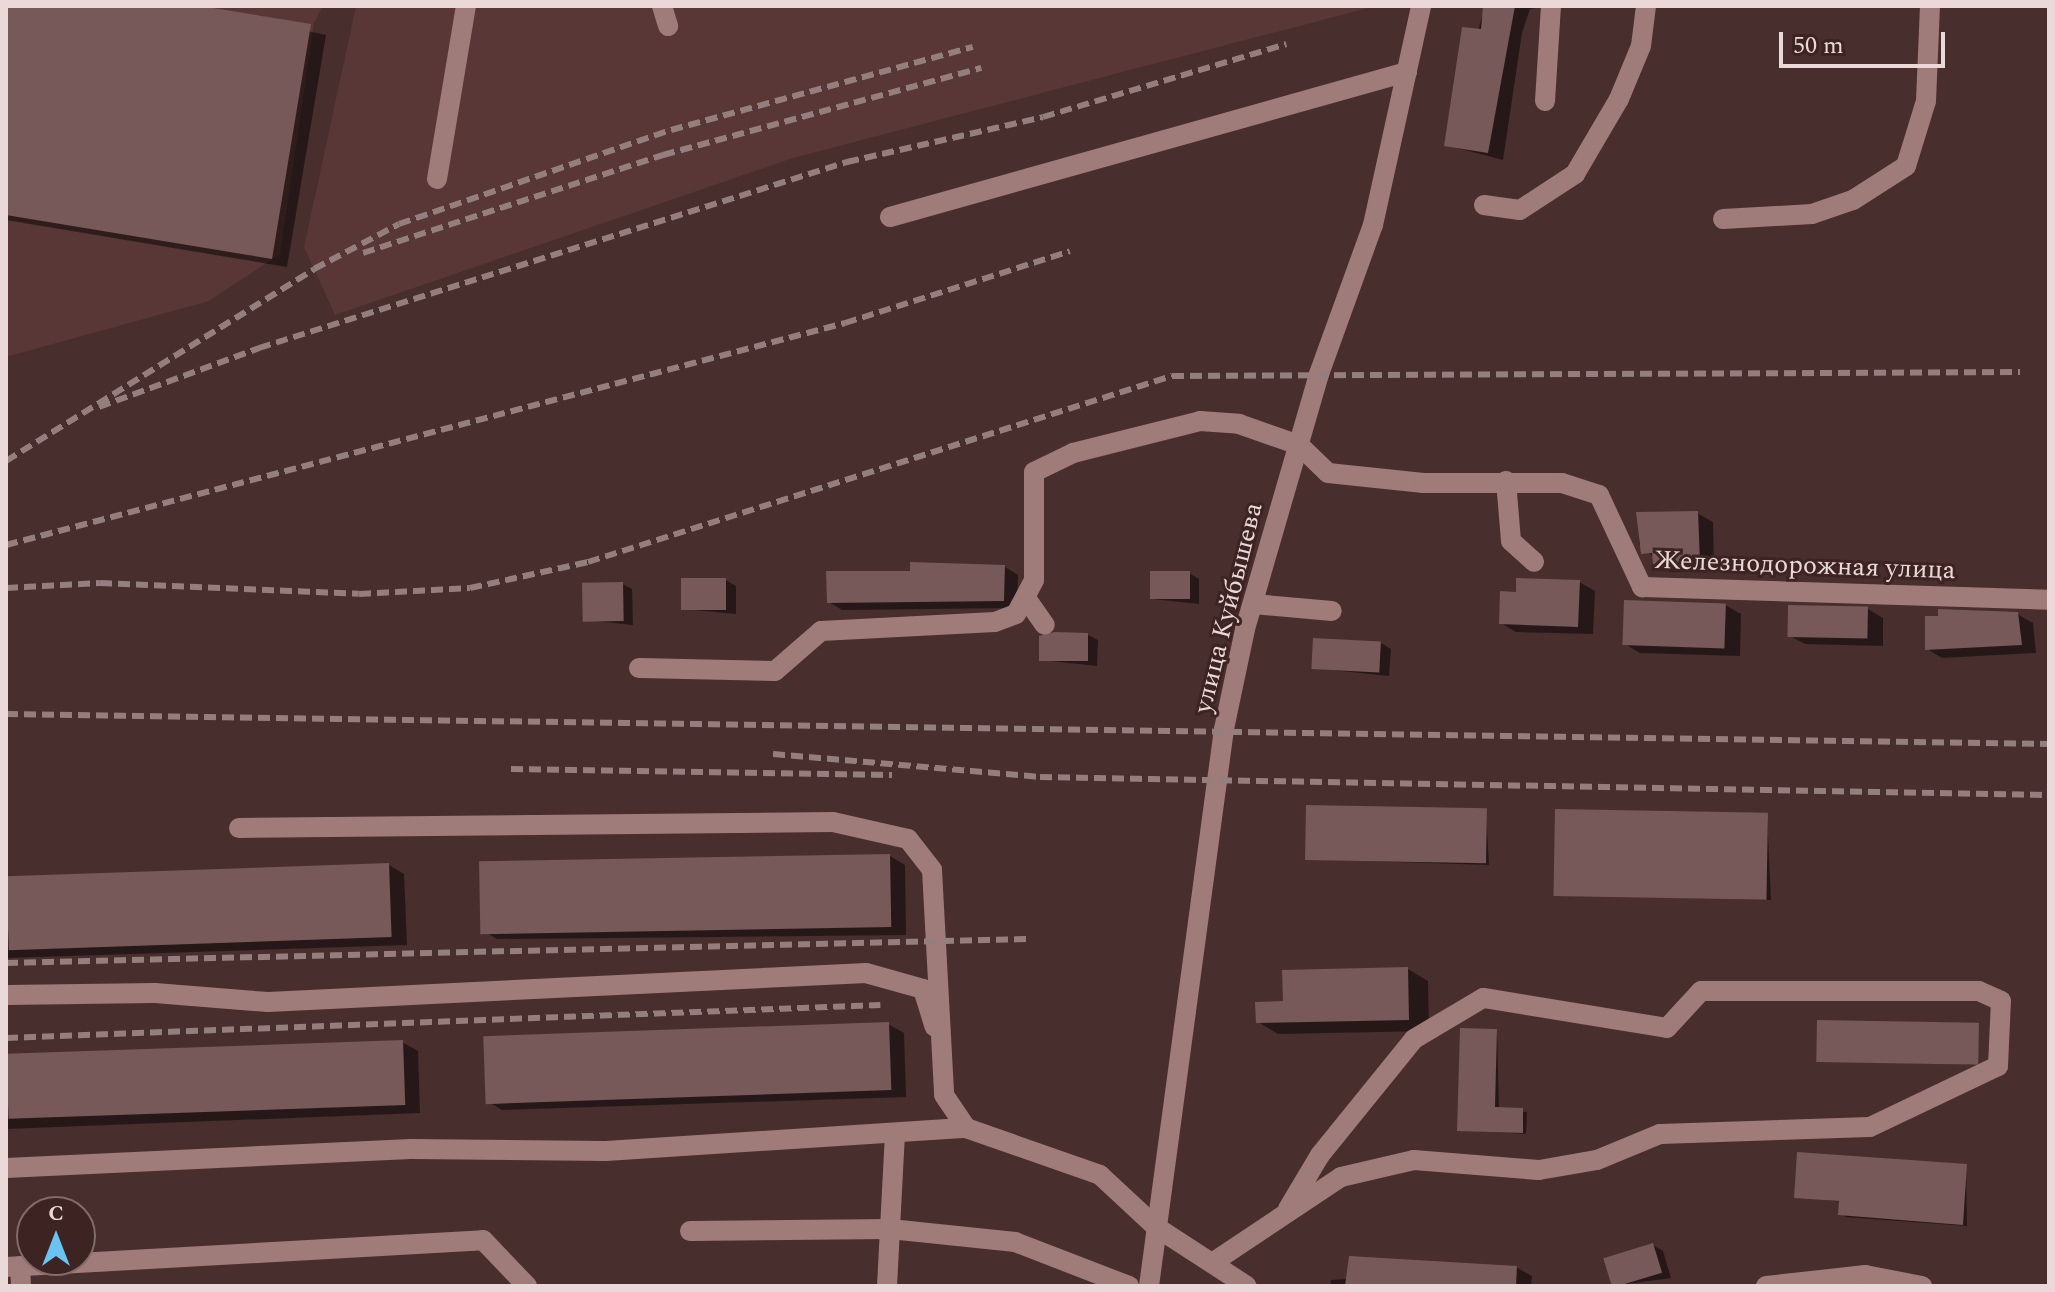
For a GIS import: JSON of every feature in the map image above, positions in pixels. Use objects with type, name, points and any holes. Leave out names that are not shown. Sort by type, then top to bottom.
[{"type":"street","points":[[437,179],[466,6]]},
{"type":"street","points":[[662,6],[668,26]]},
{"type":"street","name":"улица Куйбышева","points":[[1149,1286],[1224,729],[1254,604],[1299,445],[1373,225],[1421,6]]},
{"type":"street","points":[[1545,101],[1551,6]]},
{"type":"street","points":[[1484,205],[1520,210],[1575,174],[1619,99],[1641,46],[1646,6]]},
{"type":"street","points":[[1723,219],[1812,214],[1853,200],[1906,166],[1926,101],[1930,6]]},
{"type":"street","points":[[890,217],[1407,72]]},
{"type":"street","name":"Железнодорожная улица","points":[[1028,601],[1034,580],[1034,472],[1073,453],[1200,421],[1239,424],[1299,445],[1328,473],[1423,483],[1562,483],[1599,495],[1642,587],[2049,600]]},
{"type":"street","points":[[1506,481],[1511,541],[1534,562]]},
{"type":"street","points":[[639,668],[775,671],[821,631],[995,622],[1028,601],[1045,625]]},
{"type":"street","points":[[1254,604],[1332,611]]},
{"type":"street","points":[[239,828],[833,822],[908,839],[932,870],[944,1095],[966,1128]]},
{"type":"street","points":[[6,995],[155,993],[268,1002],[866,973],[923,989],[941,1049]]},
{"type":"street","points":[[1215,1261],[1288,1209],[1341,1177],[1414,1160],[1539,1170],[1597,1160],[1660,1134],[1870,1127],[1998,1066],[2001,1001],[1979,991],[1701,991],[1667,1028],[1483,998],[1414,1039],[1320,1155],[1288,1209]]},
{"type":"street","points":[[6,1168],[411,1149],[606,1151],[966,1128],[1100,1175],[1156,1227],[1215,1261],[1247,1286]]},
{"type":"street","points":[[887,1286],[895,1133]]},
{"type":"street","points":[[690,1231],[890,1229],[1015,1242],[1129,1286]]},
{"type":"street","points":[[96,1267],[483,1240],[527,1286]]},
{"type":"street","points":[[1766,1286],[1865,1275],[1922,1286]]},
{"type":"shaded area","points":[[6,6],[323,6],[314,23],[280,254],[209,301],[6,357]]},
{"type":"shaded area","points":[[356,6],[1376,6],[793,158],[335,315],[304,247]]},
{"type":"building","points":[[6,6],[201,6],[311,24],[272,259],[6,215]]},
{"type":"building","points":[[1483,6],[1515,6],[1488,153],[1444,146],[1462,27],[1481,29]]},
{"type":"building","points":[[1698,511],[1700,563],[1653,564],[1652,553],[1641,554],[1636,512]]},
{"type":"building","points":[[910,562],[1005,565],[1004,601],[827,603],[826,571],[910,571]]},
{"type":"building","points":[[1150,571],[1190,571],[1190,599],[1150,599]]},
{"type":"building","points":[[681,578],[726,578],[726,610],[681,610]]},
{"type":"building","points":[[1516,578],[1580,580],[1578,627],[1499,624],[1500,591],[1516,592]]},
{"type":"building","points":[[623,582],[624,621],[583,622],[582,583]]},
{"type":"building","points":[[1624,600],[1726,604],[1724,649],[1622,645]]},
{"type":"building","points":[[1788,605],[1868,606],[1867,638],[1787,637]]},
{"type":"building","points":[[1938,609],[2018,612],[2022,645],[1925,650],[1925,616],[1938,616]]},
{"type":"building","points":[[1055,632],[1088,633],[1088,661],[1039,661],[1039,636]]},
{"type":"building","points":[[1313,638],[1381,642],[1379,673],[1311,669]]},
{"type":"building","points":[[1306,805],[1487,808],[1486,863],[1305,860]]},
{"type":"building","points":[[1555,809],[1768,813],[1766,900],[1553,896]]},
{"type":"building","points":[[890,854],[891,927],[480,934],[479,861]]},
{"type":"building","points":[[389,863],[392,937],[9,950],[6,876]]},
{"type":"building","points":[[1408,967],[1409,1020],[1256,1023],[1255,1002],[1283,1001],[1282,970]]},
{"type":"building","points":[[1817,1020],[1979,1023],[1978,1065],[1816,1062]]},
{"type":"building","points":[[889,1022],[891,1090],[486,1104],[483,1036]]},
{"type":"building","points":[[1460,1028],[1497,1029],[1495,1107],[1523,1108],[1523,1133],[1457,1131]]},
{"type":"building","points":[[403,1040],[405,1105],[9,1119],[6,1054]]},
{"type":"building","points":[[1797,1152],[1967,1164],[1963,1225],[1838,1215],[1839,1201],[1794,1198]]},
{"type":"building","points":[[1653,1243],[1662,1273],[1612,1286],[1603,1258]]},
{"type":"building","points":[[1349,1256],[1517,1266],[1516,1286],[1345,1286]]},
{"type":"railway","points":[[99,407],[259,348],[847,162],[1043,117],[1286,44]]},
{"type":"railway","points":[[6,461],[314,269],[399,224],[671,130],[973,47]]},
{"type":"railway","points":[[363,253],[663,155],[981,68]]},
{"type":"railway","points":[[6,545],[845,323],[1070,251]]},
{"type":"railway","points":[[6,588],[100,583],[359,594],[470,588],[588,562],[1172,376],[2020,372]]},
{"type":"railway","points":[[6,714],[2049,744]]},
{"type":"railway","points":[[773,754],[1040,777],[2049,795]]},
{"type":"railway","points":[[511,769],[892,775]]},
{"type":"railway","points":[[6,963],[1028,939]]},
{"type":"railway","points":[[6,1038],[880,1005]]}]
